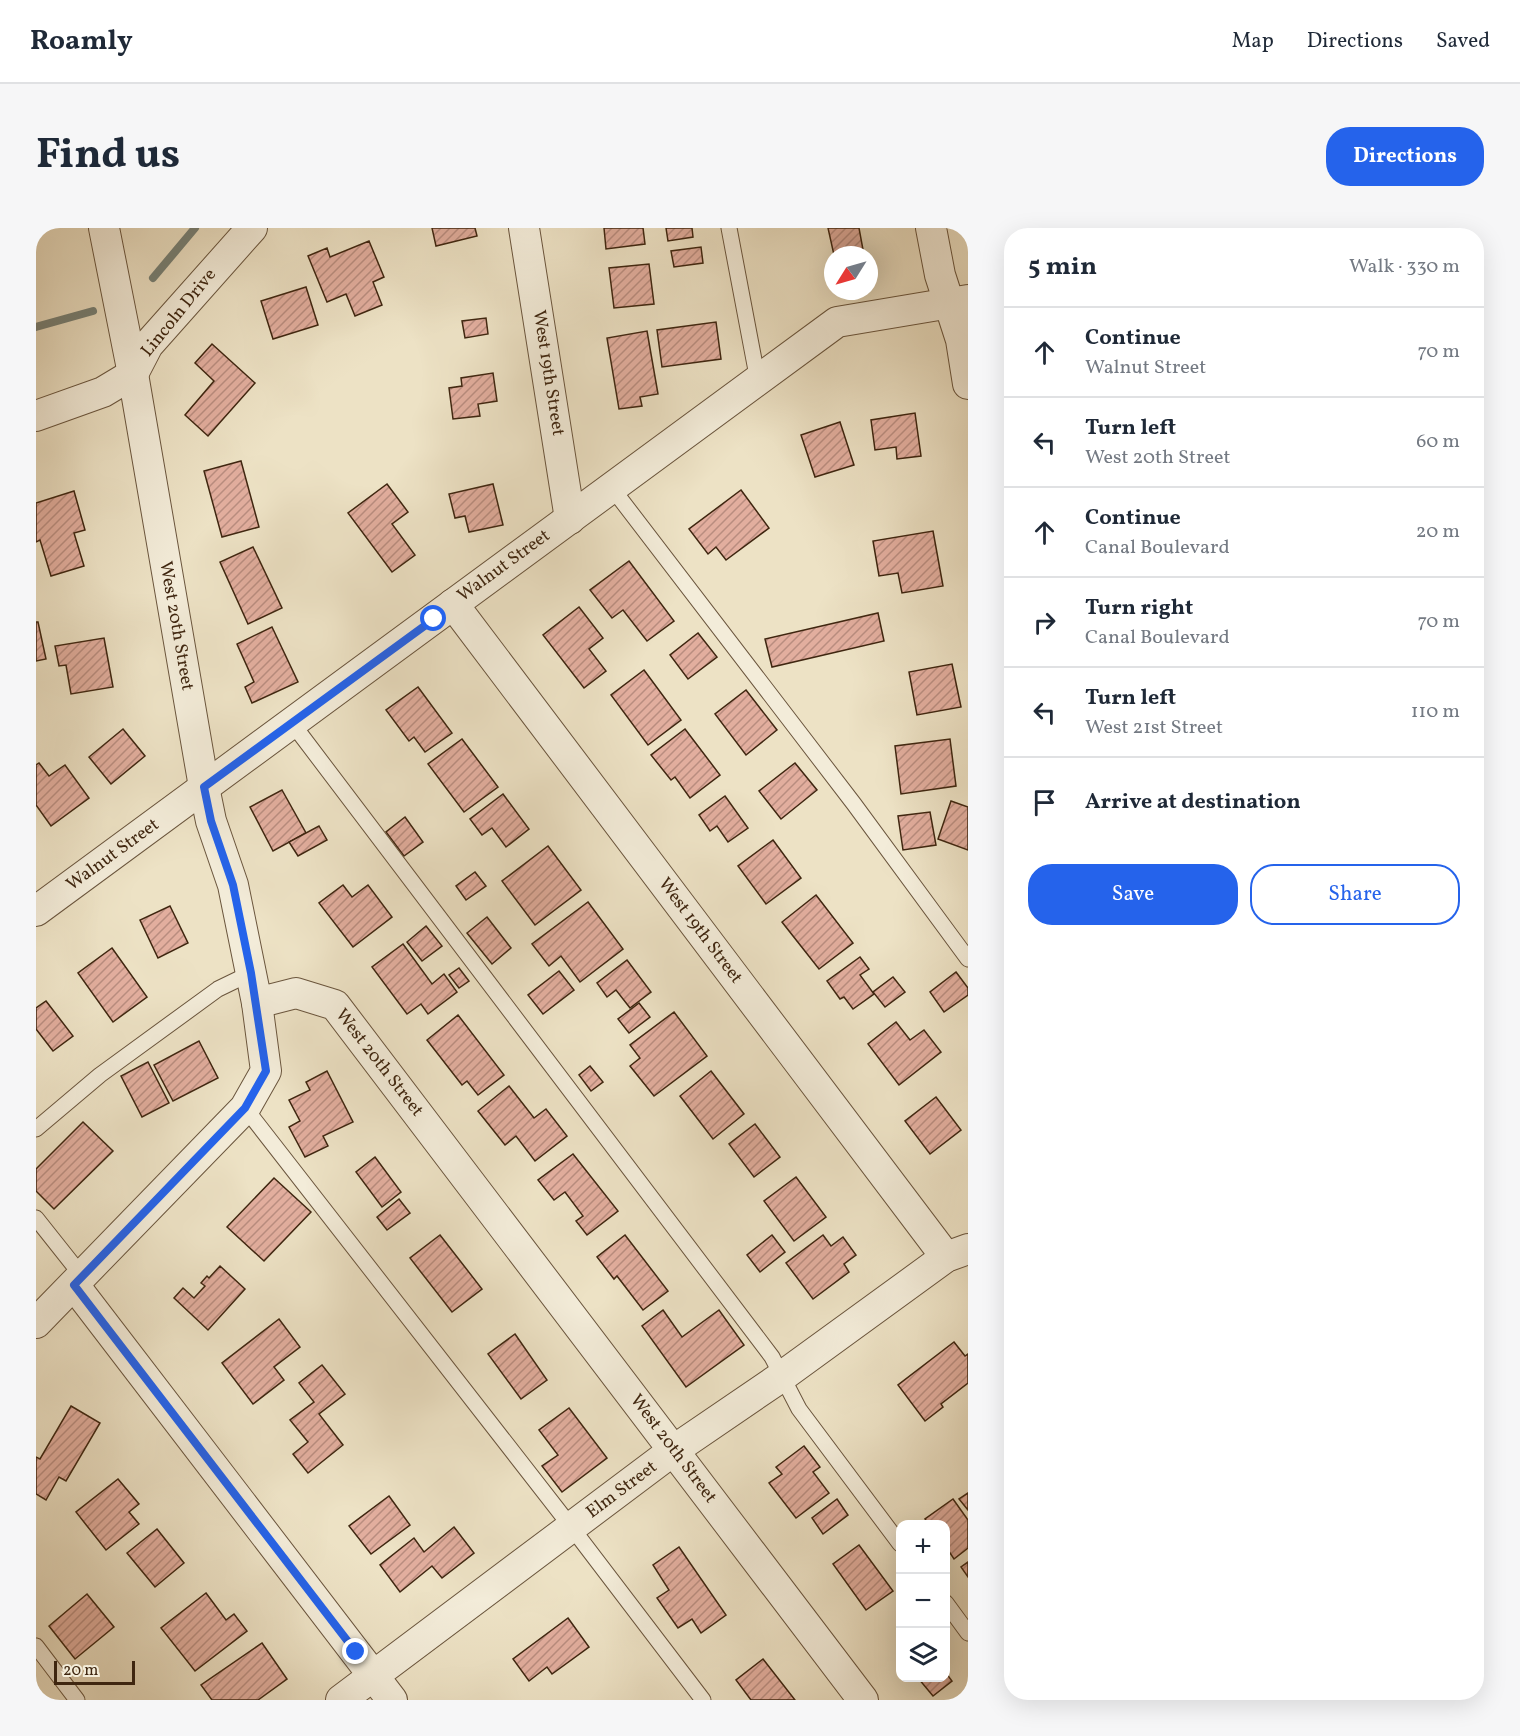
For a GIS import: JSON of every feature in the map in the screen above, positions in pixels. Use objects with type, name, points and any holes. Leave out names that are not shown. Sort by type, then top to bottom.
[{"type":"street","name":"West 20th Street","points":[[104,228],[133,374],[204,787],[211,821],[233,885],[256,1003],[296,993],[335,1005],[863,1700]]},
{"type":"street","name":"Lincoln Drive","points":[[36,416],[103,392],[133,374],[148,345],[252,228]]},
{"type":"street","name":"West 19th Street","points":[[524,228],[570,519]]},
{"type":"street","points":[[932,228],[940,275],[959,301],[961,340],[968,384]]},
{"type":"street","name":"Walnut Street","points":[[36,911],[837,322],[959,301]]},
{"type":"street","name":"West 19th Street","points":[[453,604],[957,1253]]},
{"type":"street","points":[[36,1323],[245,1108],[266,1071],[256,1003]]},
{"type":"street","name":"Elm Street","points":[[341,1700],[674,1450],[957,1253]]},
{"type":"street","points":[[78,1281],[392,1700]]},
{"type":"lane","points":[[729,228],[758,381]]},
{"type":"lane","points":[[612,489],[968,959]]},
{"type":"lane","points":[[292,723],[772,1357],[799,1409],[896,1539]]},
{"type":"lane","points":[[36,1129],[100,1076],[218,989],[251,973]]},
{"type":"lane","points":[[245,1108],[703,1700]]},
{"type":"lane","points":[[36,1218],[78,1281]]},
{"type":"lane","points":[[950,1610],[968,1633]]},
{"type":"lane","points":[[36,1646],[77,1700]]},
{"type":"building","points":[[432,228],[475,228],[477,236],[436,246]]},
{"type":"building","points":[[604,228],[643,228],[645,244],[606,249]]},
{"type":"building","points":[[666,228],[692,228],[693,237],[668,241]]},
{"type":"building","points":[[828,228],[859,228],[862,246],[832,246]]},
{"type":"building","points":[[369,241],[384,277],[373,282],[382,305],[355,316],[346,294],[327,302],[308,256],[327,248],[330,257]]},
{"type":"building","points":[[701,247],[703,263],[674,267],[671,251]]},
{"type":"building","points":[[649,264],[654,304],[614,308],[609,268]]},
{"type":"building","points":[[306,287],[318,325],[273,339],[261,301]]},
{"type":"building","points":[[486,318],[488,334],[465,338],[462,321]]},
{"type":"building","points":[[716,322],[721,359],[662,367],[657,330]]},
{"type":"building","points":[[647,331],[658,394],[640,397],[642,406],[619,409],[607,338]]},
{"type":"building","points":[[212,344],[255,383],[208,436],[185,415],[214,381],[195,363]]},
{"type":"building","points":[[493,373],[497,401],[478,404],[480,416],[453,419],[449,388],[462,386],[461,378]]},
{"type":"building","points":[[915,413],[921,456],[897,459],[896,447],[875,450],[871,420]]},
{"type":"building","points":[[840,422],[854,465],[815,477],[801,435]]},
{"type":"building","points":[[241,461],[259,527],[222,537],[204,471]]},
{"type":"building","points":[[387,484],[408,512],[392,524],[415,555],[392,572],[348,513]]},
{"type":"building","points":[[493,484],[503,525],[469,532],[465,516],[455,518],[449,494]]},
{"type":"building","points":[[741,490],[769,528],[726,560],[716,547],[708,554],[689,529]]},
{"type":"building","points":[[74,491],[85,530],[74,533],[84,566],[51,576],[40,540],[36,542],[36,503]]},
{"type":"building","points":[[933,531],[943,586],[902,593],[898,573],[879,576],[873,541]]},
{"type":"building","points":[[253,547],[282,608],[248,624],[220,562]]},
{"type":"building","points":[[629,561],[674,621],[647,641],[623,610],[612,618],[590,590]]},
{"type":"building","points":[[579,607],[603,638],[589,649],[606,671],[584,688],[543,635]]},
{"type":"building","points":[[878,613],[884,641],[772,667],[765,639]]},
{"type":"building","points":[[36,622],[38,622],[46,659],[36,661]]},
{"type":"building","points":[[272,627],[298,682],[252,703],[245,687],[254,682],[237,644]]},
{"type":"building","points":[[698,633],[717,657],[688,679],[670,655]]},
{"type":"building","points":[[104,638],[113,687],[71,694],[66,665],[59,666],[55,646]]},
{"type":"building","points":[[952,664],[961,707],[917,715],[909,672]]},
{"type":"building","points":[[644,670],[681,720],[648,745],[611,695]]},
{"type":"building","points":[[418,687],[452,733],[425,752],[414,737],[409,741],[386,710]]},
{"type":"building","points":[[746,690],[777,730],[746,755],[715,714]]},
{"type":"building","points":[[123,729],[145,756],[111,784],[89,757]]},
{"type":"building","points":[[685,729],[720,775],[690,798],[675,777],[671,780],[651,755]]},
{"type":"building","points":[[462,739],[498,787],[464,812],[428,764]]},
{"type":"building","points":[[950,739],[956,786],[901,794],[895,746]]},
{"type":"building","points":[[39,763],[49,776],[65,765],[89,798],[51,826],[36,805],[36,765]]},
{"type":"building","points":[[795,763],[817,790],[781,819],[759,791]]},
{"type":"building","points":[[282,790],[306,833],[273,851],[250,807]]},
{"type":"building","points":[[503,794],[529,829],[506,847],[492,828],[482,835],[470,819]]},
{"type":"building","points":[[725,796],[748,828],[728,842],[717,826],[710,831],[699,815]]},
{"type":"building","points":[[951,801],[968,807],[968,850],[938,839]]},
{"type":"building","points":[[930,812],[936,845],[903,850],[898,816]]},
{"type":"building","points":[[405,817],[423,842],[404,856],[386,832]]},
{"type":"building","points":[[319,826],[327,840],[298,856],[289,842]]},
{"type":"building","points":[[773,840],[801,878],[766,904],[738,866]]},
{"type":"building","points":[[548,846],[581,890],[535,925],[502,881]]},
{"type":"building","points":[[475,872],[486,886],[466,900],[456,886]]},
{"type":"building","points":[[343,885],[352,897],[368,885],[392,917],[353,947],[319,903]]},
{"type":"building","points":[[816,895],[853,943],[819,969],[782,922]]},
{"type":"building","points":[[588,902],[623,949],[580,982],[561,956],[549,966],[532,944]]},
{"type":"building","points":[[170,906],[188,943],[158,958],[140,920]]},
{"type":"building","points":[[487,917],[511,948],[492,964],[467,933]]},
{"type":"building","points":[[426,926],[442,946],[422,961],[407,942]]},
{"type":"building","points":[[403,944],[432,984],[444,974],[457,992],[428,1014],[421,1004],[407,1014],[372,967]]},
{"type":"building","points":[[112,948],[147,997],[113,1022],[78,973]]},
{"type":"building","points":[[860,957],[869,969],[860,975],[874,994],[853,1009],[844,997],[840,999],[827,981]]},
{"type":"building","points":[[627,960],[651,992],[630,1008],[616,990],[607,997],[597,983]]},
{"type":"building","points":[[459,968],[469,981],[459,988],[449,975]]},
{"type":"building","points":[[559,971],[574,990],[543,1014],[528,995]]},
{"type":"building","points":[[956,972],[968,988],[968,995],[944,1012],[930,992]]},
{"type":"building","points":[[893,977],[905,992],[885,1007],[873,992]]},
{"type":"building","points":[[46,1001],[73,1036],[53,1051],[36,1029],[36,1008]]},
{"type":"building","points":[[639,1003],[650,1017],[629,1033],[618,1019]]},
{"type":"building","points":[[674,1012],[707,1056],[654,1096],[630,1066],[640,1058],[630,1045]]},
{"type":"building","points":[[458,1015],[504,1075],[478,1095],[467,1081],[462,1085],[427,1040]]},
{"type":"building","points":[[896,1022],[910,1040],[924,1030],[941,1052],[899,1085],[868,1044]]},
{"type":"building","points":[[199,1041],[218,1078],[173,1101],[154,1065]]},
{"type":"building","points":[[148,1062],[169,1103],[142,1117],[121,1076]]},
{"type":"building","points":[[590,1066],[603,1082],[591,1091],[579,1075]]},
{"type":"building","points":[[327,1071],[353,1122],[323,1136],[328,1146],[305,1157],[289,1127],[300,1121],[289,1100],[310,1090],[306,1082]]},
{"type":"building","points":[[711,1071],[744,1114],[713,1139],[680,1096]]},
{"type":"building","points":[[509,1086],[534,1118],[546,1109],[567,1136],[535,1161],[516,1136],[505,1145],[478,1111]]},
{"type":"building","points":[[936,1097],[961,1130],[930,1154],[905,1121]]},
{"type":"building","points":[[83,1122],[113,1151],[54,1209],[36,1191],[36,1169]]},
{"type":"building","points":[[755,1124],[780,1157],[754,1177],[729,1144]]},
{"type":"building","points":[[573,1154],[618,1211],[587,1235],[576,1221],[583,1216],[565,1192],[554,1200],[538,1180]]},
{"type":"building","points":[[375,1157],[401,1192],[382,1207],[356,1172]]},
{"type":"building","points":[[796,1177],[826,1217],[794,1241],[764,1201]]},
{"type":"building","points":[[274,1178],[311,1212],[264,1261],[227,1227]]},
{"type":"building","points":[[399,1199],[410,1213],[387,1230],[377,1217]]},
{"type":"building","points":[[440,1235],[482,1289],[452,1312],[410,1258]]},
{"type":"building","points":[[625,1235],[668,1291],[643,1310],[617,1276],[614,1279],[597,1257]]},
{"type":"building","points":[[772,1235],[785,1252],[760,1272],[747,1255]]},
{"type":"building","points":[[823,1235],[831,1246],[843,1237],[856,1255],[844,1264],[849,1272],[813,1299],[786,1263]]},
{"type":"building","points":[[220,1266],[245,1289],[208,1330],[174,1298],[183,1288],[194,1298],[205,1286],[201,1283]]},
{"type":"building","points":[[663,1310],[682,1337],[719,1310],[744,1345],[686,1387],[642,1326]]},
{"type":"building","points":[[279,1319],[300,1347],[274,1367],[284,1380],[253,1404],[222,1363]]},
{"type":"building","points":[[515,1334],[547,1380],[521,1399],[488,1354]]},
{"type":"building","points":[[954,1342],[965,1356],[968,1354],[968,1383],[941,1404],[943,1407],[925,1421],[898,1385]]},
{"type":"building","points":[[322,1365],[345,1394],[319,1414],[343,1445],[308,1473],[293,1454],[308,1442],[290,1420],[314,1402],[299,1383]]},
{"type":"building","points":[[71,1406],[100,1423],[66,1481],[59,1477],[46,1500],[36,1494],[36,1457],[40,1459]]},
{"type":"building","points":[[569,1408],[607,1458],[562,1492],[542,1466],[558,1455],[539,1430]]},
{"type":"building","points":[[804,1446],[820,1467],[813,1472],[829,1493],[796,1518],[769,1483],[782,1474],[776,1467]]},
{"type":"building","points":[[118,1479],[139,1504],[129,1512],[139,1524],[106,1550],[76,1512]]},
{"type":"building","points":[[968,1493],[968,1510],[959,1499]]},
{"type":"building","points":[[389,1496],[410,1525],[371,1554],[349,1526]]},
{"type":"building","points":[[837,1499],[848,1515],[823,1534],[812,1518]]},
{"type":"building","points":[[953,1499],[968,1520],[968,1548],[954,1559],[950,1553],[950,1520],[925,1519]]},
{"type":"building","points":[[454,1527],[474,1553],[442,1578],[432,1566],[400,1592],[380,1565],[414,1538],[424,1552]]},
{"type":"building","points":[[157,1529],[184,1563],[155,1587],[127,1553]]},
{"type":"building","points":[[859,1545],[893,1591],[866,1610],[833,1564]]},
{"type":"building","points":[[679,1547],[726,1615],[701,1633],[692,1619],[678,1628],[657,1598],[669,1590],[653,1565]]},
{"type":"building","points":[[968,1562],[968,1577],[961,1567]]},
{"type":"building","points":[[206,1593],[226,1620],[234,1614],[247,1631],[195,1671],[161,1628]]},
{"type":"building","points":[[87,1594],[114,1627],[75,1659],[49,1626]]},
{"type":"building","points":[[568,1618],[589,1647],[552,1674],[547,1667],[529,1681],[513,1659]]},
{"type":"building","points":[[262,1643],[287,1679],[258,1700],[212,1700],[201,1685]]},
{"type":"building","points":[[763,1659],[795,1700],[751,1700],[736,1680]]},
{"type":"building","points":[[950,1678],[952,1681],[933,1696],[921,1682],[950,1682]]},
{"type":"waterway","points":[[153,278],[195,228]]},
{"type":"waterway","points":[[36,327],[93,311]]},
{"type":"route","points":[[356,1652],[74,1285],[245,1108],[266,1071],[251,973],[233,885],[211,821],[204,787],[434,619]]}]
